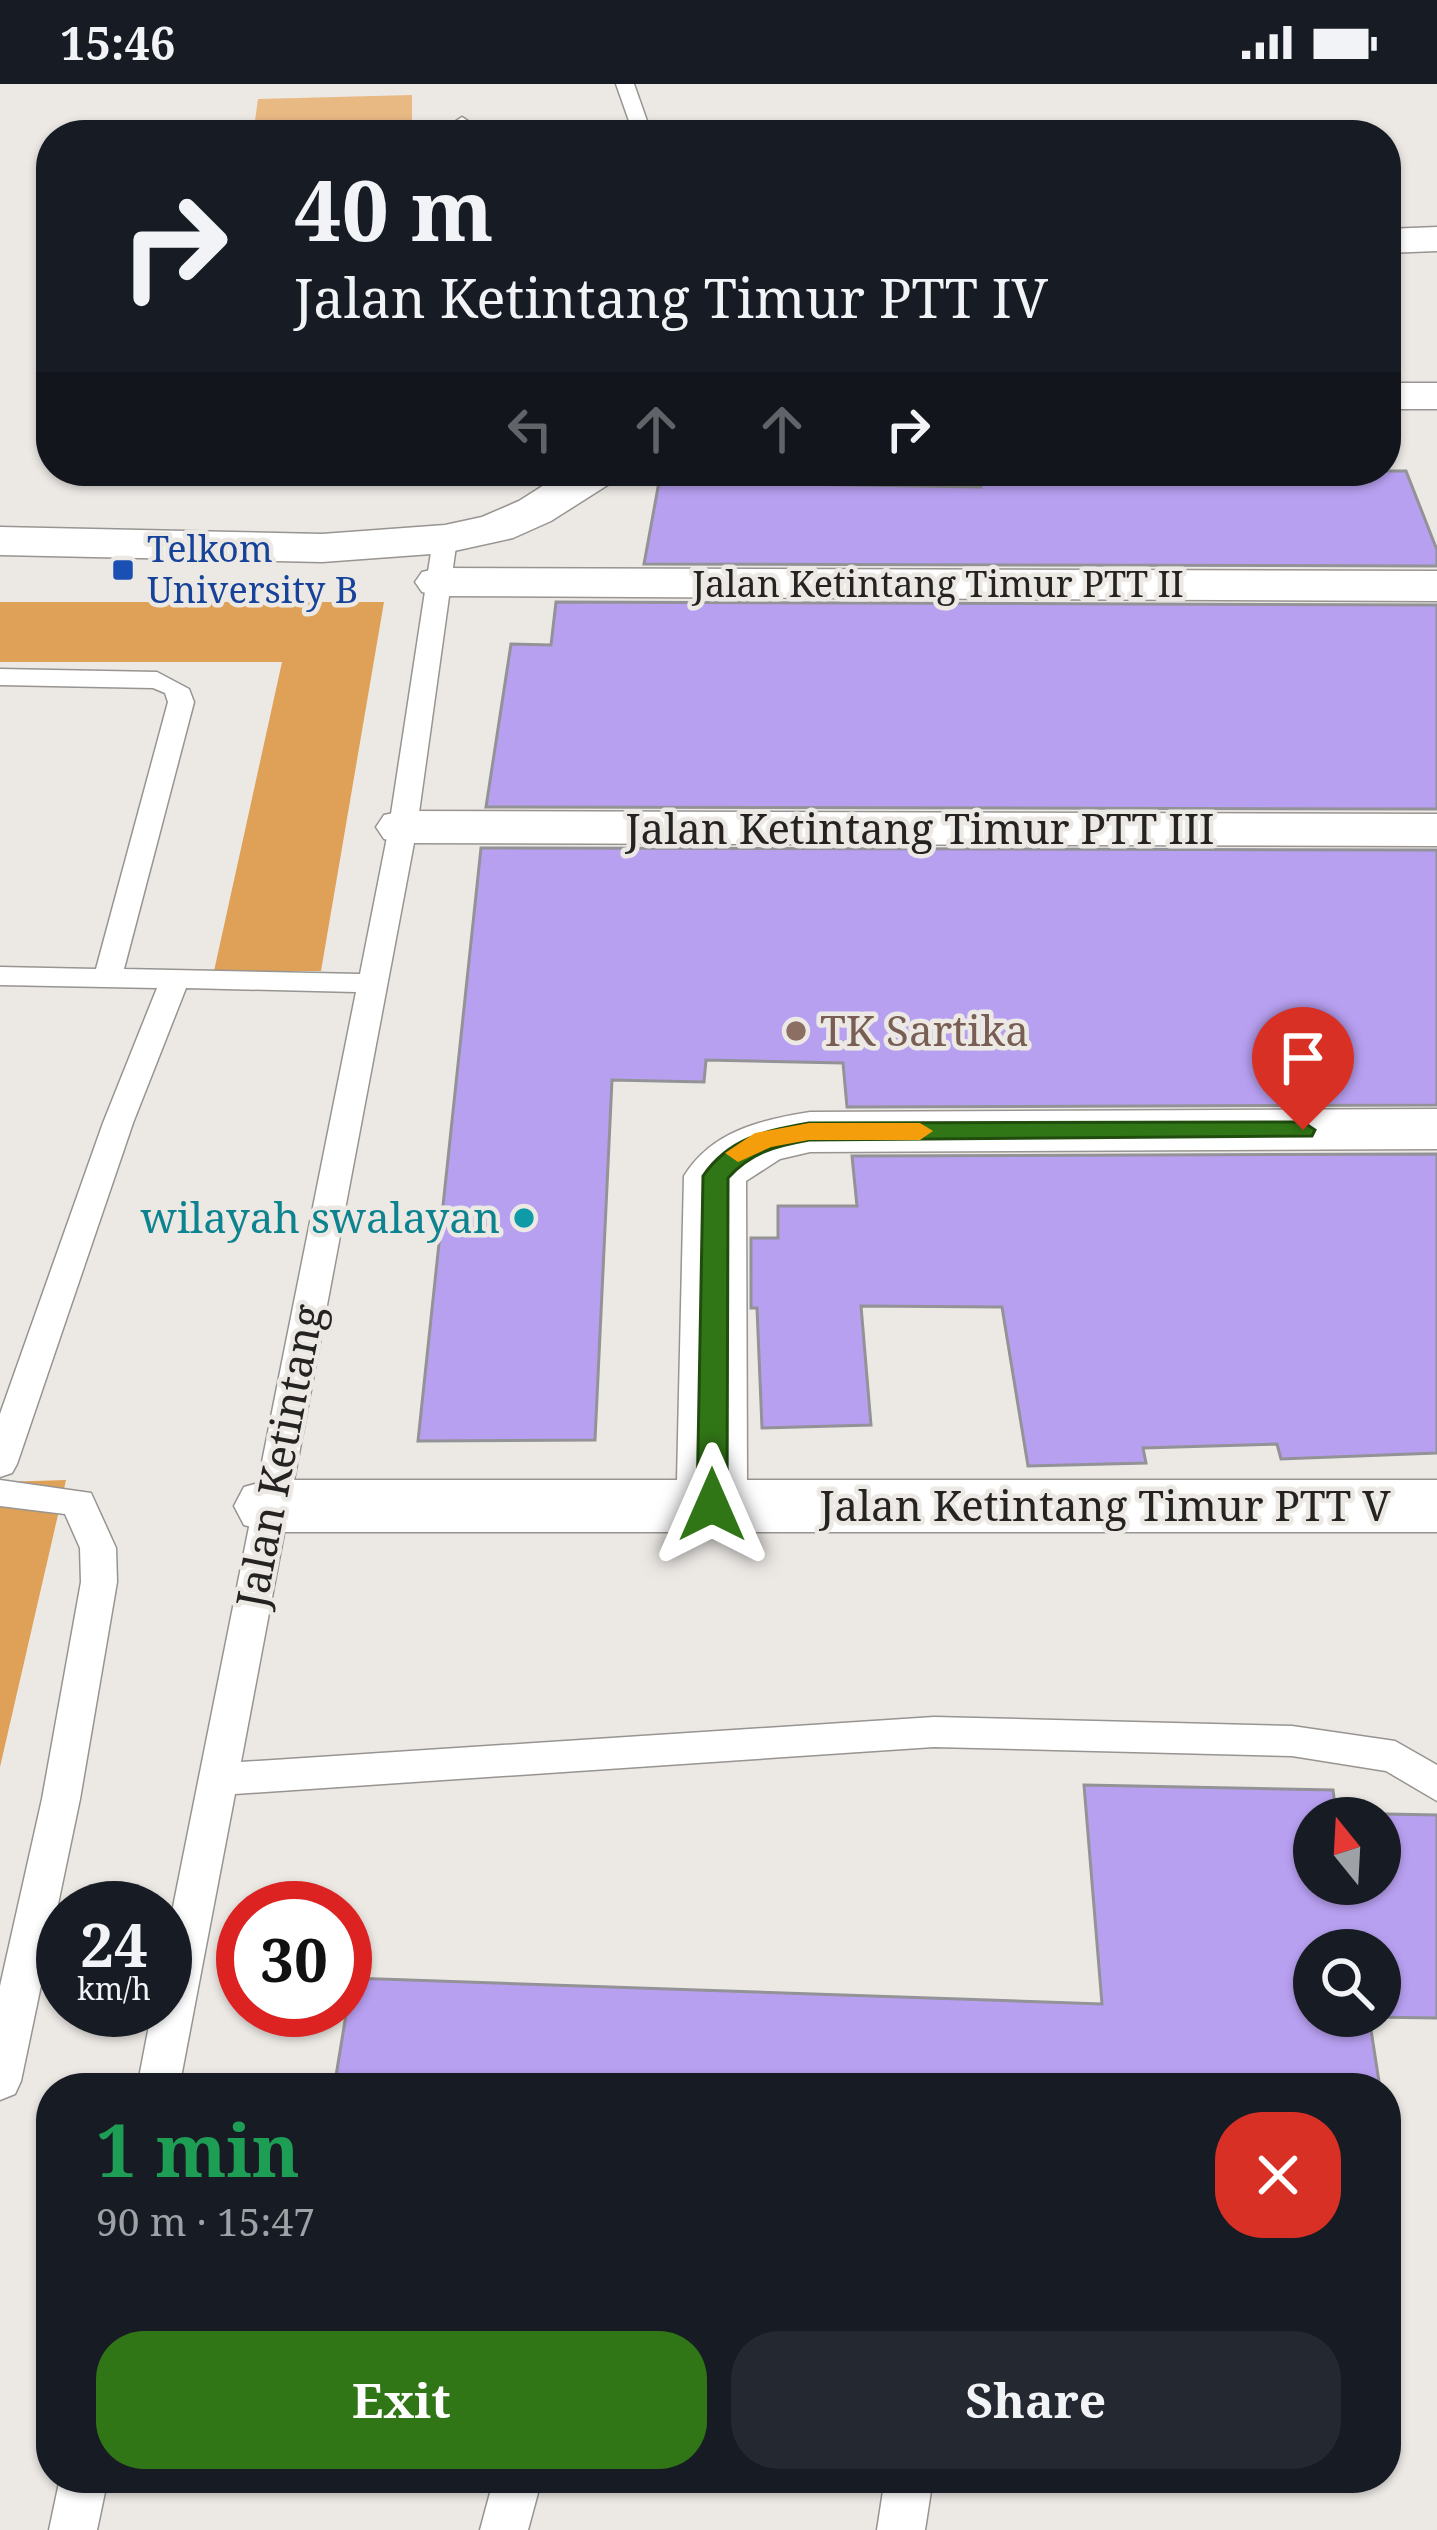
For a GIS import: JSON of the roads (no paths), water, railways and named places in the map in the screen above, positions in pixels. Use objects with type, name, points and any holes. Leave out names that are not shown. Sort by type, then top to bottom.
[{"type":"street","points":[[1401,240],[1437,239]]},
{"type":"street","points":[[1401,396],[1437,396]]},
{"type":"street","points":[[0,541],[322,548],[442,560],[575,486]]},
{"type":"street","name":"Jalan Ketintang Timur PTT II","points":[[442,560],[1437,586]]},
{"type":"street","name":"Jalan Ketintang Timur PTT III","points":[[404,827],[1437,830]]},
{"type":"street","points":[[712,1505],[716,1176],[733,1156],[764,1139],[809,1132],[1437,1130]]},
{"type":"street","name":"Jalan Ketintang Timur PTT V","points":[[269,1506],[1437,1506]]},
{"type":"lane","points":[[626,84],[638,120]]},
{"type":"lane","name":"Jalan Ketintang","points":[[161,2073],[404,827],[442,560]]},
{"type":"lane","points":[[0,676],[157,680],[176,689],[182,702],[107,977]]},
{"type":"lane","points":[[0,976],[374,983]]},
{"type":"lane","points":[[0,1464],[118,1123],[175,980]]},
{"type":"lane","points":[[0,1493],[78,1502],[98,1548],[99,1582],[66,1777],[0,2081]]},
{"type":"lane","points":[[217,1779],[934,1732],[1292,1741],[1395,1757],[1437,1785]]},
{"type":"lane","points":[[74,2530],[81,2493]]},
{"type":"lane","points":[[504,2530],[514,2493]]},
{"type":"lane","points":[[901,2530],[907,2493]]},
{"type":"place","name":"Telkom University B","points":[[123,570]]},
{"type":"place","name":"TK Sartika","points":[[796,1031]]},
{"type":"place","name":"wilayah swalayan","points":[[524,1218]]}]
